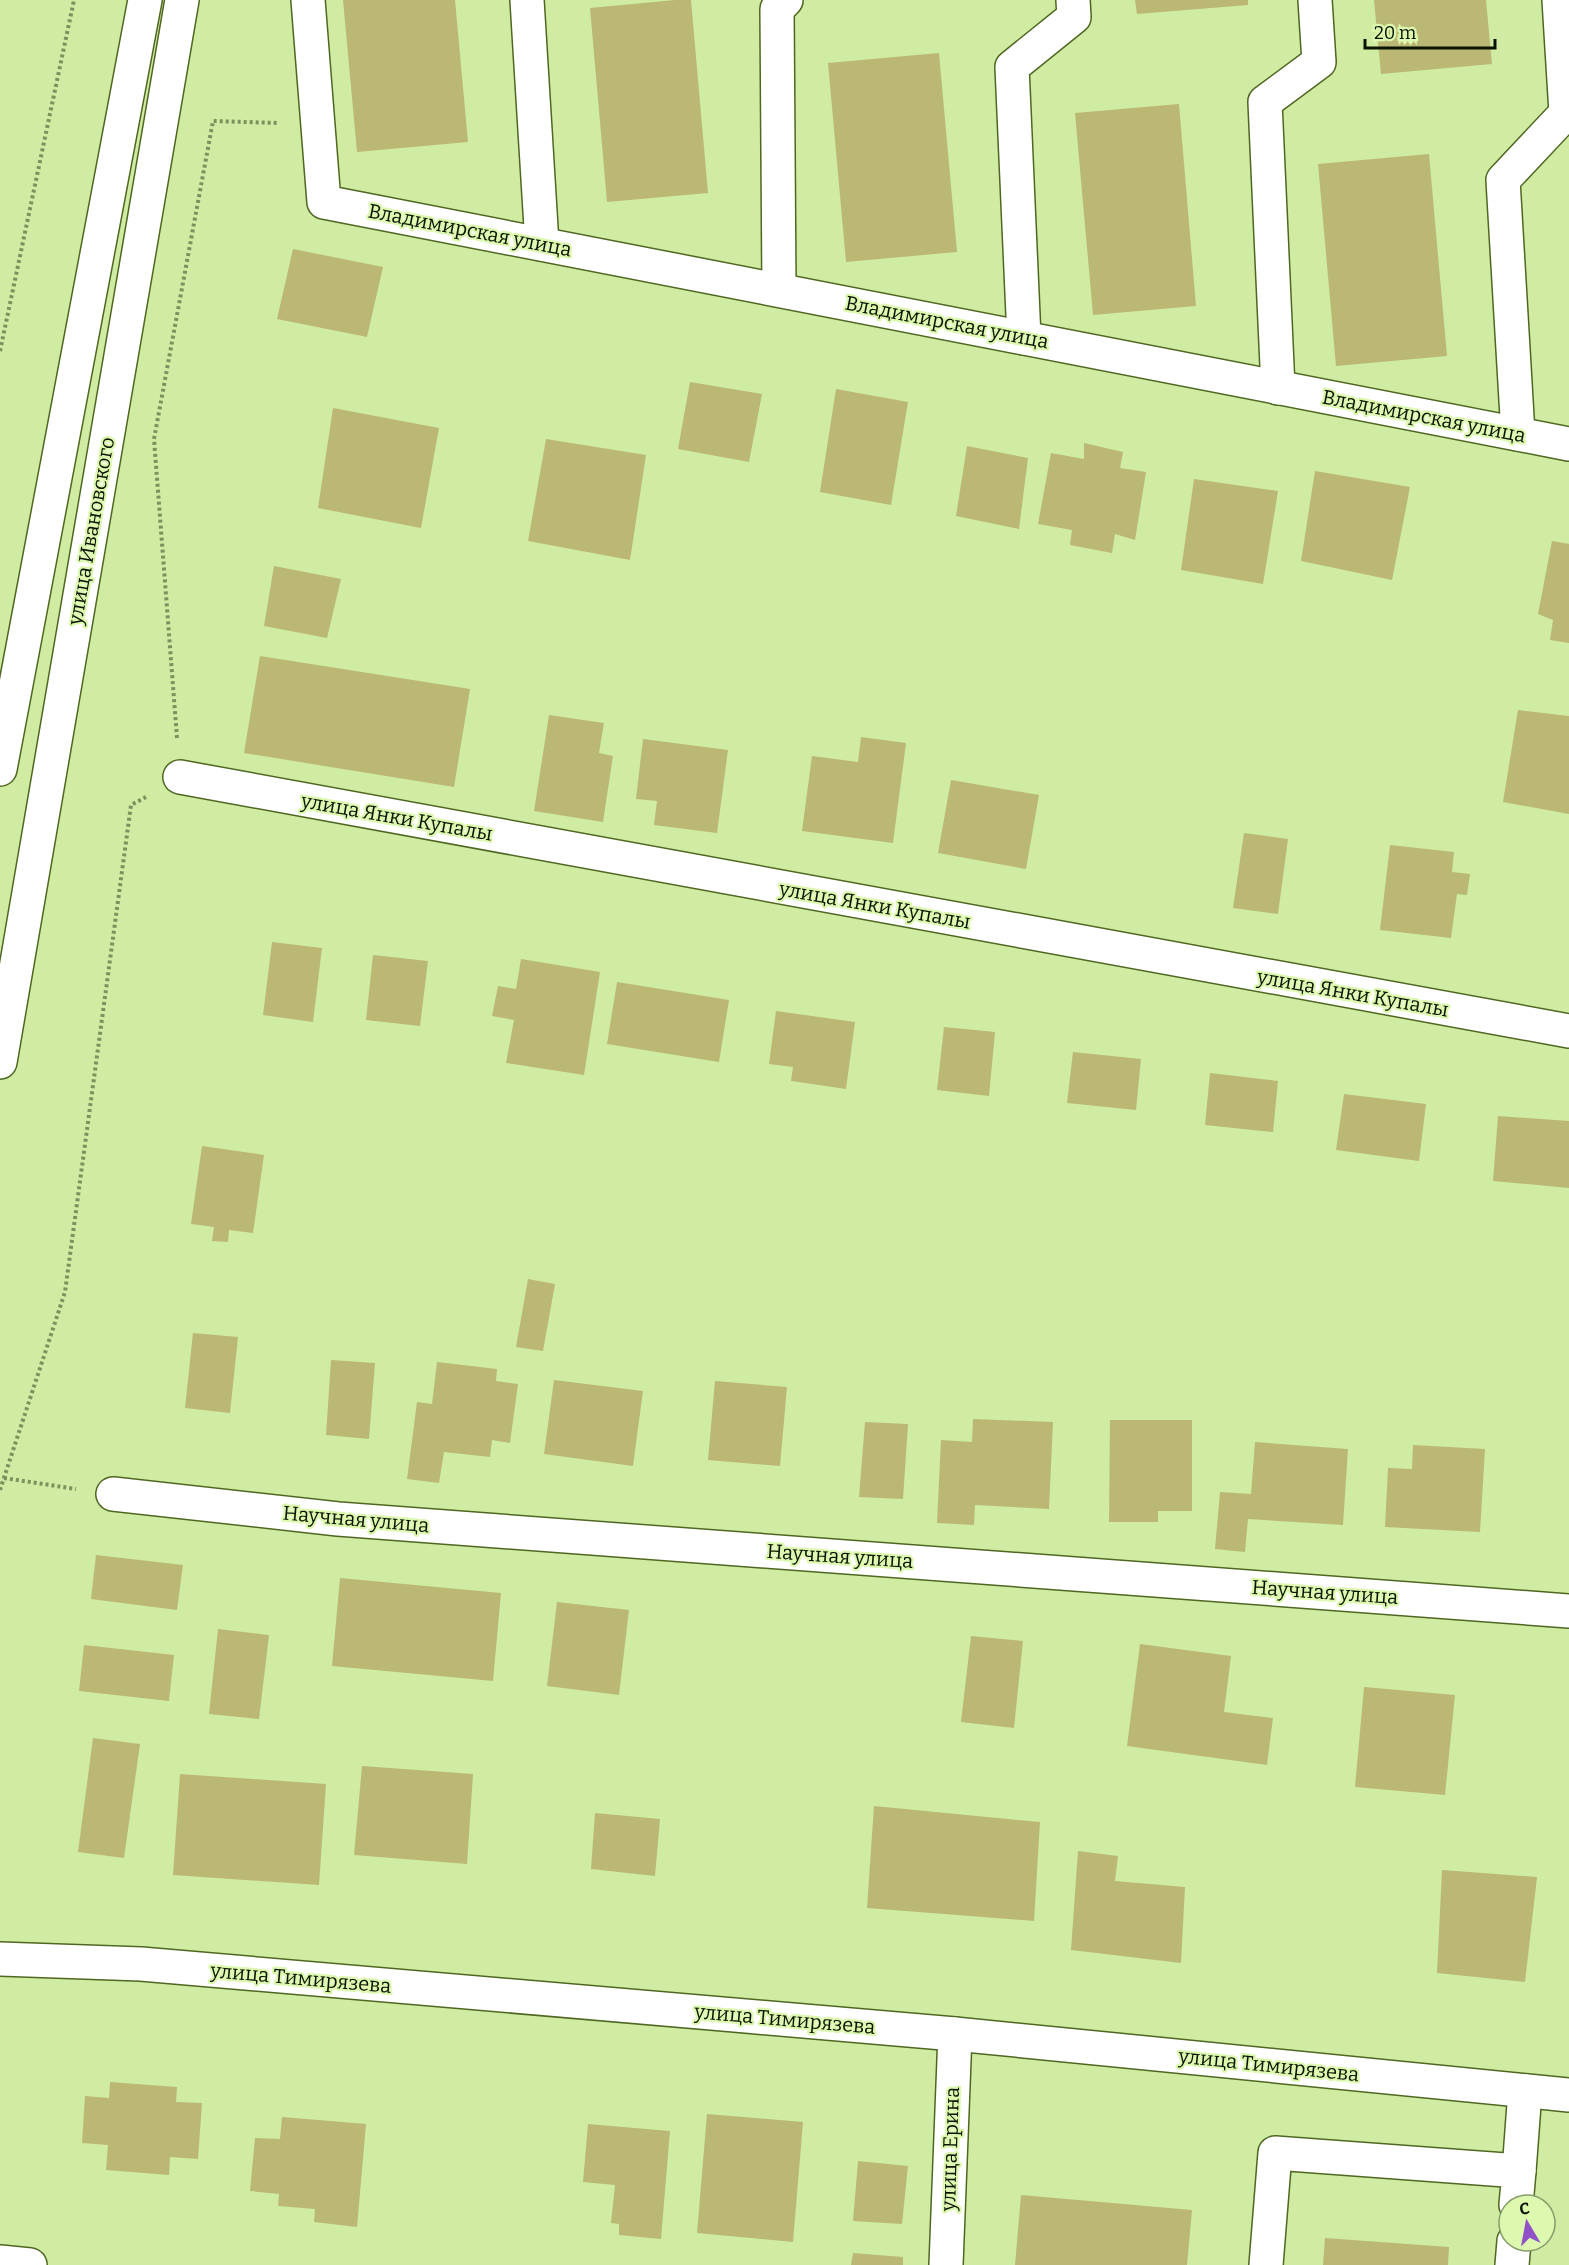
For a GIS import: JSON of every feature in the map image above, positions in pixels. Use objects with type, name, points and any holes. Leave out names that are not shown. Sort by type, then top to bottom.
[{"type":"street","points":[[0,769],[145,0]]},
{"type":"street","name":"улица Ивановского","points":[[0,1062],[182,0]]},
{"type":"street","points":[[308,0],[317,124]]},
{"type":"street","points":[[527,0],[543,244]]},
{"type":"street","points":[[779,290],[777,9],[786,0]]},
{"type":"street","points":[[1024,338],[1012,67],[1074,17],[1073,0]]},
{"type":"street","points":[[1278,387],[1265,102],[1318,62],[1315,0]]},
{"type":"street","points":[[1518,434],[1503,180],[1566,113],[1559,0]]},
{"type":"street","name":"Владимирская улица","points":[[317,124],[324,202],[1569,444]]},
{"type":"street","name":"улица Янки Купалы","points":[[180,777],[1569,1031]]},
{"type":"street","name":"Научная улица","points":[[113,1494],[338,1519],[1569,1611]]},
{"type":"street","name":"улица Тимирязева","points":[[0,1959],[141,1964],[955,2034],[1569,2096]]},
{"type":"street","name":"улица Ерина","points":[[946,2265],[955,2034]]},
{"type":"street","points":[[1517,2193],[1525,2091]]},
{"type":"street","points":[[1266,2265],[1275,2153],[1519,2171]]},
{"type":"street","points":[[0,2262],[30,2265]]},
{"type":"path","points":[[0,351],[74,0]]},
{"type":"path","points":[[0,1490],[65,1292],[131,805],[180,777],[154,439],[213,121],[317,124]]},
{"type":"path","points":[[4,1478],[113,1494]]},
{"type":"building","points":[[343,0],[455,0],[468,142],[357,152]]},
{"type":"building","points":[[691,0],[708,193],[607,202],[590,8]]},
{"type":"building","points":[[1135,0],[1248,0],[1248,5],[1137,14]]},
{"type":"building","points":[[1374,0],[1486,0],[1492,64],[1381,74]]},
{"type":"building","points":[[939,53],[957,252],[846,262],[828,63]]},
{"type":"building","points":[[1179,104],[1196,306],[1093,315],[1075,113]]},
{"type":"building","points":[[1429,154],[1447,356],[1336,366],[1318,164]]},
{"type":"building","points":[[293,249],[383,267],[367,337],[277,319]]},
{"type":"building","points":[[690,382],[762,394],[749,462],[678,449]]},
{"type":"building","points":[[836,389],[908,402],[891,505],[820,492]]},
{"type":"building","points":[[333,408],[439,428],[421,528],[318,508]]},
{"type":"building","points":[[546,439],[646,455],[630,560],[528,541]]},
{"type":"building","points":[[1084,443],[1123,452],[1120,468],[1146,472],[1135,540],[1115,534],[1112,553],[1070,545],[1072,530],[1038,524],[1051,453],[1084,459]]},
{"type":"building","points":[[967,446],[1028,458],[1019,529],[956,516]]},
{"type":"building","points":[[1315,471],[1410,487],[1392,580],[1301,561]]},
{"type":"building","points":[[1194,479],[1278,491],[1263,584],[1181,570]]},
{"type":"building","points":[[1552,541],[1569,544],[1569,643],[1550,640],[1553,620],[1538,614]]},
{"type":"building","points":[[274,566],[341,579],[327,638],[264,626]]},
{"type":"building","points":[[260,656],[470,689],[454,787],[244,753]]},
{"type":"building","points":[[1518,710],[1569,716],[1569,814],[1503,802]]},
{"type":"building","points":[[549,715],[604,723],[599,753],[613,756],[603,822],[534,811]]},
{"type":"building","points":[[861,737],[906,743],[893,843],[802,831],[812,756],[858,762]]},
{"type":"building","points":[[643,739],[728,750],[717,833],[654,825],[657,801],[636,799]]},
{"type":"building","points":[[951,780],[1039,795],[1026,869],[938,853]]},
{"type":"building","points":[[1244,833],[1288,839],[1278,914],[1233,908]]},
{"type":"building","points":[[1390,845],[1454,852],[1452,872],[1470,874],[1467,895],[1457,894],[1451,938],[1380,930]]},
{"type":"building","points":[[272,942],[322,948],[313,1022],[263,1015]]},
{"type":"building","points":[[373,955],[428,961],[420,1026],[366,1020]]},
{"type":"building","points":[[521,959],[600,972],[584,1075],[506,1063],[514,1020],[492,1016],[498,986],[516,989]]},
{"type":"building","points":[[617,982],[729,1000],[719,1062],[607,1044]]},
{"type":"building","points":[[776,1011],[855,1022],[846,1089],[791,1081],[793,1067],[769,1064]]},
{"type":"building","points":[[944,1027],[995,1032],[989,1096],[937,1090]]},
{"type":"building","points":[[1073,1052],[1141,1059],[1136,1110],[1067,1103]]},
{"type":"building","points":[[1210,1073],[1278,1081],[1273,1132],[1205,1125]]},
{"type":"building","points":[[1344,1094],[1426,1104],[1419,1161],[1336,1150]]},
{"type":"building","points":[[1498,1116],[1569,1121],[1569,1188],[1493,1181]]},
{"type":"building","points":[[202,1146],[264,1155],[253,1233],[229,1230],[228,1242],[212,1241],[214,1227],[191,1224]]},
{"type":"building","points":[[528,1279],[555,1284],[543,1351],[516,1347]]},
{"type":"building","points":[[193,1333],[238,1337],[230,1413],[185,1408]]},
{"type":"building","points":[[331,1360],[375,1363],[369,1439],[326,1435]]},
{"type":"building","points":[[437,1362],[497,1369],[496,1381],[518,1384],[510,1443],[492,1440],[490,1457],[444,1452],[439,1483],[407,1479],[417,1402],[432,1404]]},
{"type":"building","points":[[554,1380],[643,1391],[633,1466],[544,1454]]},
{"type":"building","points":[[715,1381],[787,1387],[780,1466],[708,1460]]},
{"type":"building","points":[[973,1419],[1053,1422],[1049,1509],[975,1505],[974,1525],[937,1523],[941,1440],[972,1442]]},
{"type":"building","points":[[1110,1420],[1192,1420],[1192,1511],[1158,1511],[1158,1522],[1109,1522]]},
{"type":"building","points":[[865,1422],[908,1424],[903,1499],[859,1497]]},
{"type":"building","points":[[1255,1442],[1348,1449],[1343,1525],[1248,1519],[1245,1552],[1215,1549],[1220,1492],[1251,1494]]},
{"type":"building","points":[[1413,1445],[1485,1449],[1480,1532],[1385,1527],[1388,1468],[1412,1469]]},
{"type":"building","points":[[96,1555],[183,1565],[177,1610],[91,1599]]},
{"type":"building","points":[[340,1578],[501,1593],[493,1681],[332,1666]]},
{"type":"building","points":[[557,1602],[629,1610],[619,1695],[547,1686]]},
{"type":"building","points":[[218,1629],[269,1635],[259,1719],[209,1714]]},
{"type":"building","points":[[971,1636],[1023,1641],[1014,1728],[961,1722]]},
{"type":"building","points":[[1140,1644],[1231,1656],[1224,1712],[1273,1718],[1267,1765],[1127,1746]]},
{"type":"building","points":[[84,1645],[174,1655],[169,1701],[79,1691]]},
{"type":"building","points":[[1364,1687],[1455,1695],[1445,1795],[1355,1787]]},
{"type":"building","points":[[93,1738],[140,1744],[124,1858],[78,1852]]},
{"type":"building","points":[[362,1766],[473,1774],[467,1864],[354,1855]]},
{"type":"building","points":[[180,1774],[326,1784],[319,1885],[173,1875]]},
{"type":"building","points":[[874,1806],[1040,1822],[1034,1921],[867,1908]]},
{"type":"building","points":[[595,1813],[660,1819],[655,1876],[591,1869]]},
{"type":"building","points":[[1078,1851],[1118,1856],[1115,1881],[1185,1887],[1181,1963],[1071,1950]]},
{"type":"building","points":[[1442,1870],[1537,1877],[1525,1982],[1437,1973]]},
{"type":"building","points":[[110,2082],[177,2087],[176,2102],[202,2103],[198,2159],[170,2157],[169,2175],[106,2170],[108,2145],[82,2143],[85,2096],[109,2098]]},
{"type":"building","points":[[707,2114],[803,2122],[793,2242],[697,2233]]},
{"type":"building","points":[[282,2117],[366,2124],[357,2227],[314,2222],[315,2209],[278,2206],[279,2194],[250,2191],[255,2138],[280,2139]]},
{"type":"building","points":[[588,2124],[670,2131],[661,2239],[619,2235],[619,2224],[611,2223],[615,2185],[583,2182]]},
{"type":"building","points":[[858,2161],[908,2166],[902,2224],[853,2221]]},
{"type":"building","points":[[1021,2195],[1192,2210],[1187,2265],[1015,2265]]},
{"type":"building","points":[[1325,2238],[1449,2247],[1448,2265],[1323,2265]]},
{"type":"building","points":[[853,2253],[903,2257],[903,2265],[851,2265]]}]
